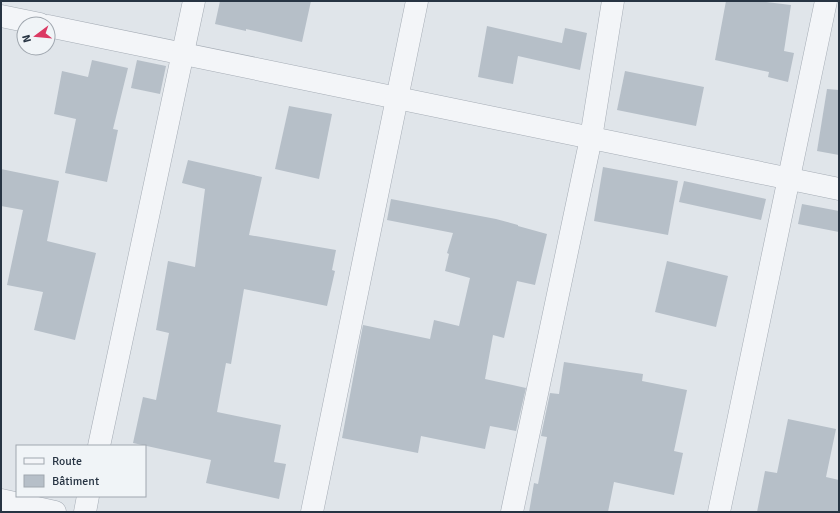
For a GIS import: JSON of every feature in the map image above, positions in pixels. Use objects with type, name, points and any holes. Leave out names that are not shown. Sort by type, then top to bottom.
[{"type":"street","points":[[99,445],[194,1]]},
{"type":"street","points":[[312,512],[417,1]]},
{"type":"street","points":[[512,512],[591,138],[613,1]]},
{"type":"street","points":[[719,512],[826,1]]},
{"type":"street","points":[[1,16],[16,19]]},
{"type":"street","points":[[56,28],[839,189]]},
{"type":"street","points":[[84,512],[88,497]]},
{"type":"street","points":[[1,500],[54,512]]},
{"type":"building","points":[[220,1],[311,1],[302,42],[246,29],[246,31],[215,24]]},
{"type":"building","points":[[726,1],[759,1],[791,5],[784,51],[794,53],[788,82],[768,77],[769,72],[715,60]]},
{"type":"building","points":[[487,26],[562,43],[565,28],[587,33],[580,70],[518,56],[513,84],[478,77]]},
{"type":"building","points":[[92,60],[128,68],[113,129],[118,130],[107,182],[65,173],[76,119],[54,114],[62,71],[88,77]]},
{"type":"building","points":[[137,60],[166,66],[160,94],[131,88]]},
{"type":"building","points":[[625,71],[704,87],[696,126],[617,110]]},
{"type":"building","points":[[827,89],[839,90],[839,155],[817,151]]},
{"type":"building","points":[[289,106],[332,114],[319,179],[275,169]]},
{"type":"building","points":[[188,160],[262,177],[249,235],[336,250],[332,270],[335,271],[327,306],[244,289],[231,364],[226,363],[217,412],[281,425],[274,462],[286,464],[279,499],[206,483],[211,460],[133,443],[143,397],[156,400],[169,333],[156,330],[168,261],[195,267],[205,189],[182,183]]},
{"type":"building","points":[[603,167],[678,181],[668,235],[594,221]]},
{"type":"building","points":[[1,169],[59,181],[47,241],[96,253],[75,340],[34,330],[43,292],[7,285],[23,210],[1,206]]},
{"type":"building","points":[[684,181],[766,199],[761,220],[679,202]]},
{"type":"building","points":[[391,199],[496,219],[547,234],[535,285],[517,281],[504,338],[493,335],[485,379],[526,388],[516,431],[490,426],[485,449],[421,436],[418,453],[342,438],[363,325],[430,339],[434,320],[459,326],[470,278],[445,271],[449,254],[447,253],[453,233],[387,220]]},
{"type":"building","points":[[802,204],[839,211],[839,232],[798,224]]},
{"type":"building","points":[[667,261],[728,276],[716,327],[655,312]]},
{"type":"building","points":[[564,362],[643,374],[642,381],[687,390],[674,451],[683,453],[674,495],[614,482],[608,512],[529,512],[534,483],[538,484],[547,437],[541,436],[550,393],[559,394]]},
{"type":"building","points":[[788,419],[836,429],[826,477],[839,480],[839,512],[757,512],[765,471],[777,473]]}]
